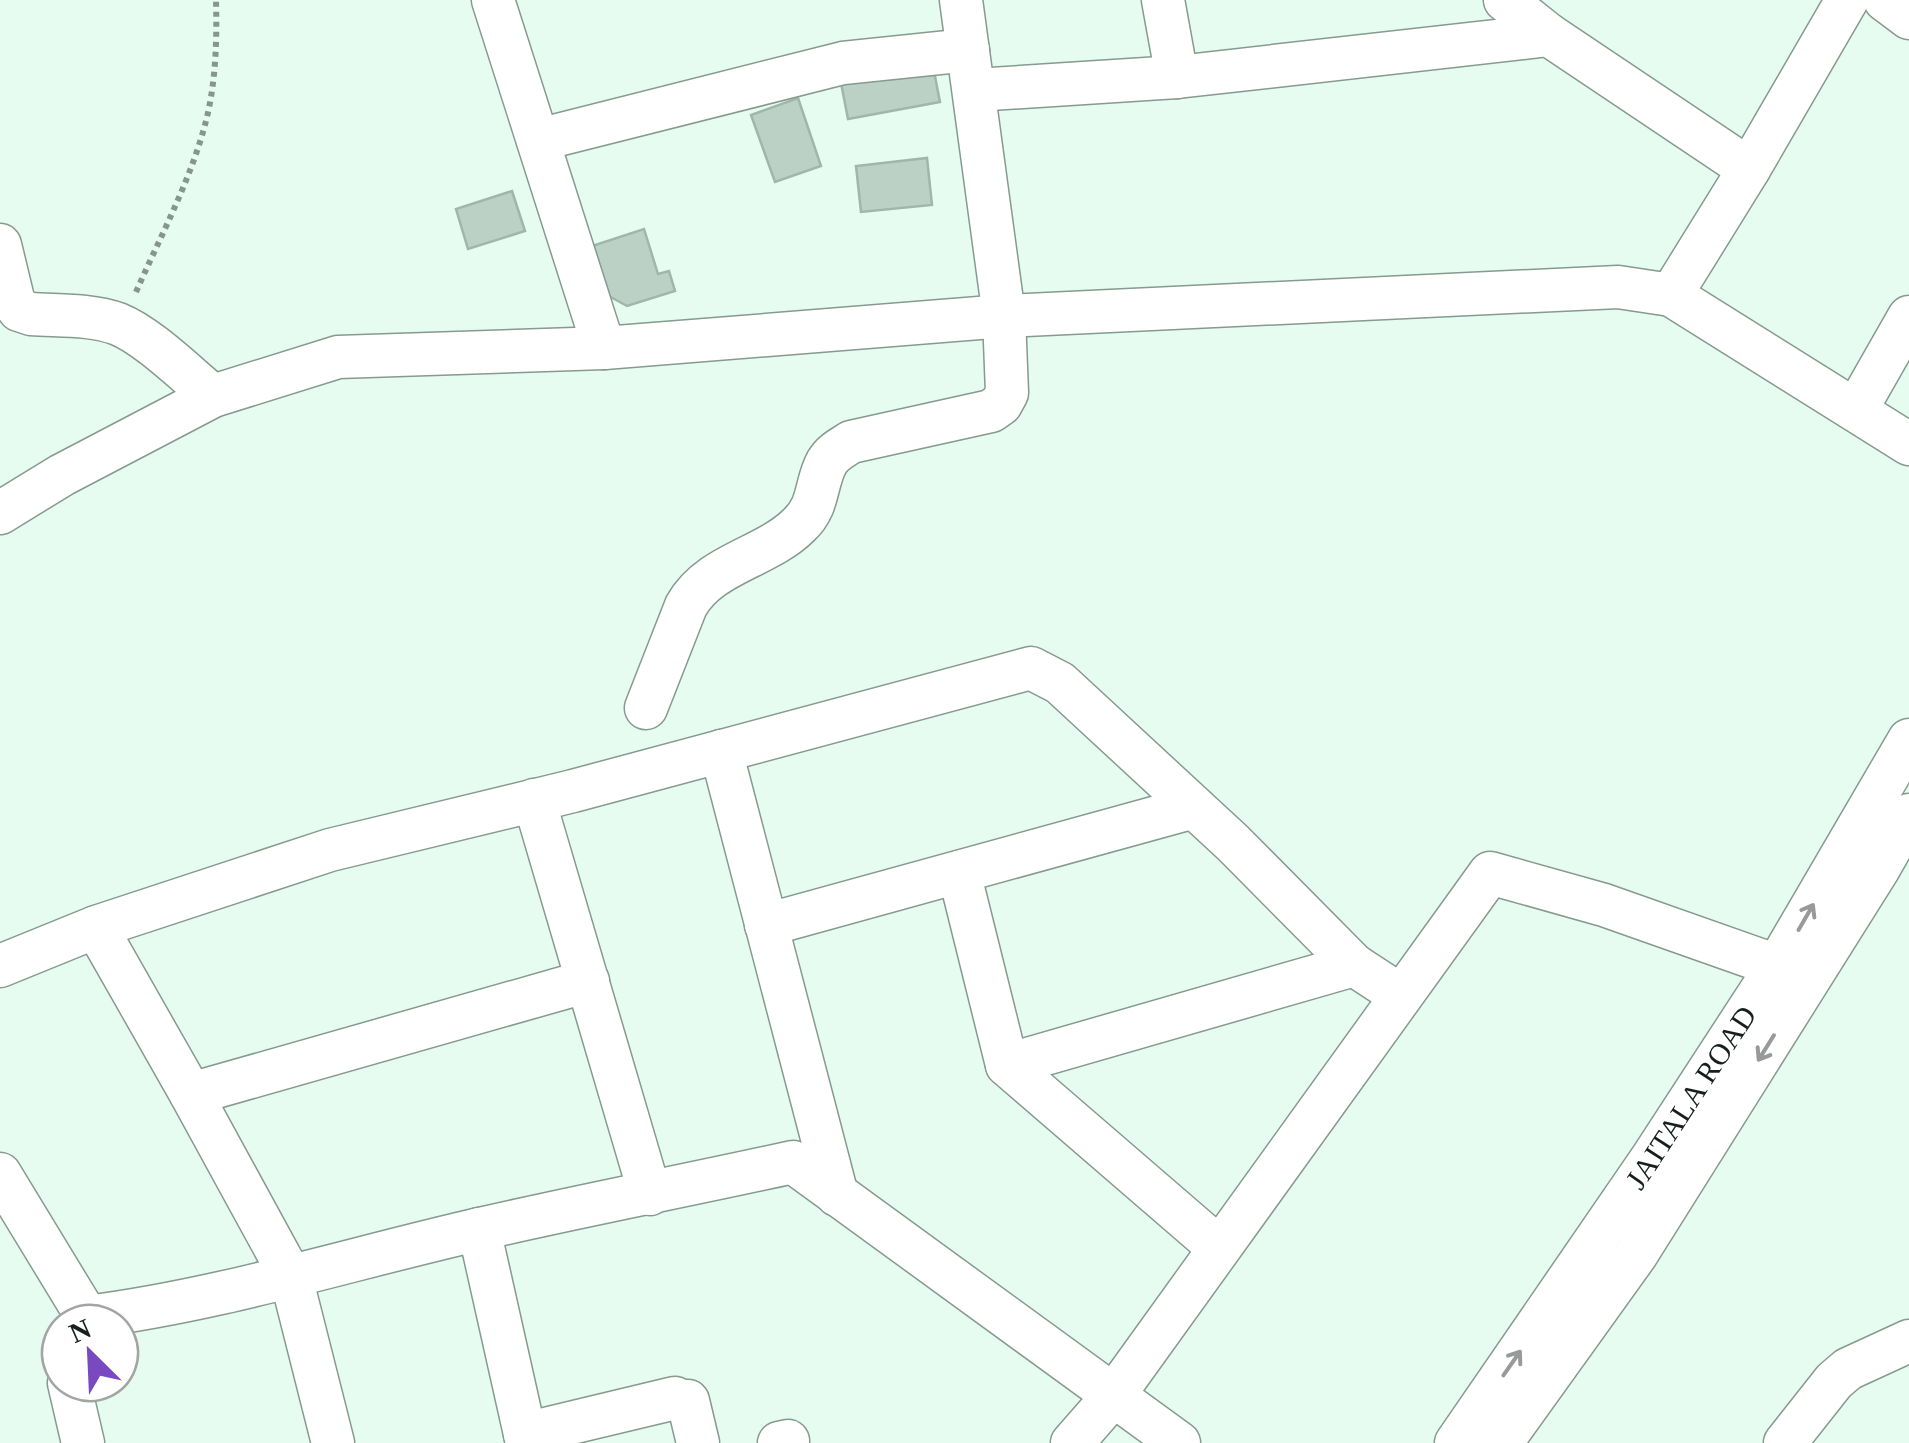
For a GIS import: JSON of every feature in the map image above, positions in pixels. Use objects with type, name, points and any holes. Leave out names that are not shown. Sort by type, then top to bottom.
[{"type":"street","points":[[493,0],[604,348]]},
{"type":"street","points":[[646,708],[694,592],[802,524],[814,506],[826,464],[835,452],[852,442],[992,412],[1007,393],[1004,316],[960,0]]},
{"type":"street","points":[[1163,0],[1177,77]]},
{"type":"street","points":[[1504,0],[1548,35],[1749,169]]},
{"type":"street","points":[[1671,295],[1847,0]]},
{"type":"street","points":[[1885,0],[1909,18]]},
{"type":"street","points":[[538,140],[843,63],[1177,77],[1548,35]]},
{"type":"street","points":[[0,245],[14,303],[20,310],[104,320],[121,326],[213,396]]},
{"type":"street","points":[[0,513],[62,475],[213,396],[338,357],[604,348],[1004,316],[1618,287],[1671,295],[1909,444]]},
{"type":"street","points":[[1856,410],[1909,317]]},
{"type":"street","points":[[0,966],[96,927],[330,850],[1031,668],[1060,683],[1233,842],[1354,964],[1400,995]]},
{"type":"street","name":"JAITALA ROAD","points":[[1456,1443],[1652,1158],[1776,966],[1877,867],[1909,740]]},
{"type":"street","points":[[721,751],[837,1195]]},
{"type":"street","points":[[534,800],[650,1194]]},
{"type":"street","points":[[766,925],[1194,807]]},
{"type":"street","name":"JAITALA ROAD","points":[[1501,1443],[1636,1254],[1909,816]]},
{"type":"street","points":[[959,872],[1007,1064],[1219,1248]]},
{"type":"street","points":[[1072,1443],[1114,1394],[1490,873],[1604,905],[1776,966]]},
{"type":"street","points":[[96,927],[291,1278],[334,1443]]},
{"type":"street","points":[[1007,1064],[1354,964]]},
{"type":"street","points":[[192,1094],[588,981]]},
{"type":"street","points":[[140,1310],[291,1278],[479,1229],[792,1162],[1179,1443]]},
{"type":"street","points":[[0,1174],[75,1303]]},
{"type":"street","points":[[479,1229],[526,1438],[682,1399],[698,1443]]},
{"type":"street","points":[[1785,1443],[1848,1369],[1909,1342]]},
{"type":"street","points":[[74,1403],[83,1443]]},
{"type":"path","points":[[121,326],[190,170],[207,116],[216,54],[216,0]]},
{"type":"building","points":[[932,61],[940,102],[848,119],[841,83]]},
{"type":"building","points":[[798,98],[821,166],[775,182],[751,115]]},
{"type":"building","points":[[927,158],[932,205],[861,212],[856,166]]},
{"type":"building","points":[[512,191],[525,231],[468,249],[456,209]]},
{"type":"building","points":[[644,229],[658,274],[669,271],[675,291],[627,306],[607,295],[592,246]]}]
